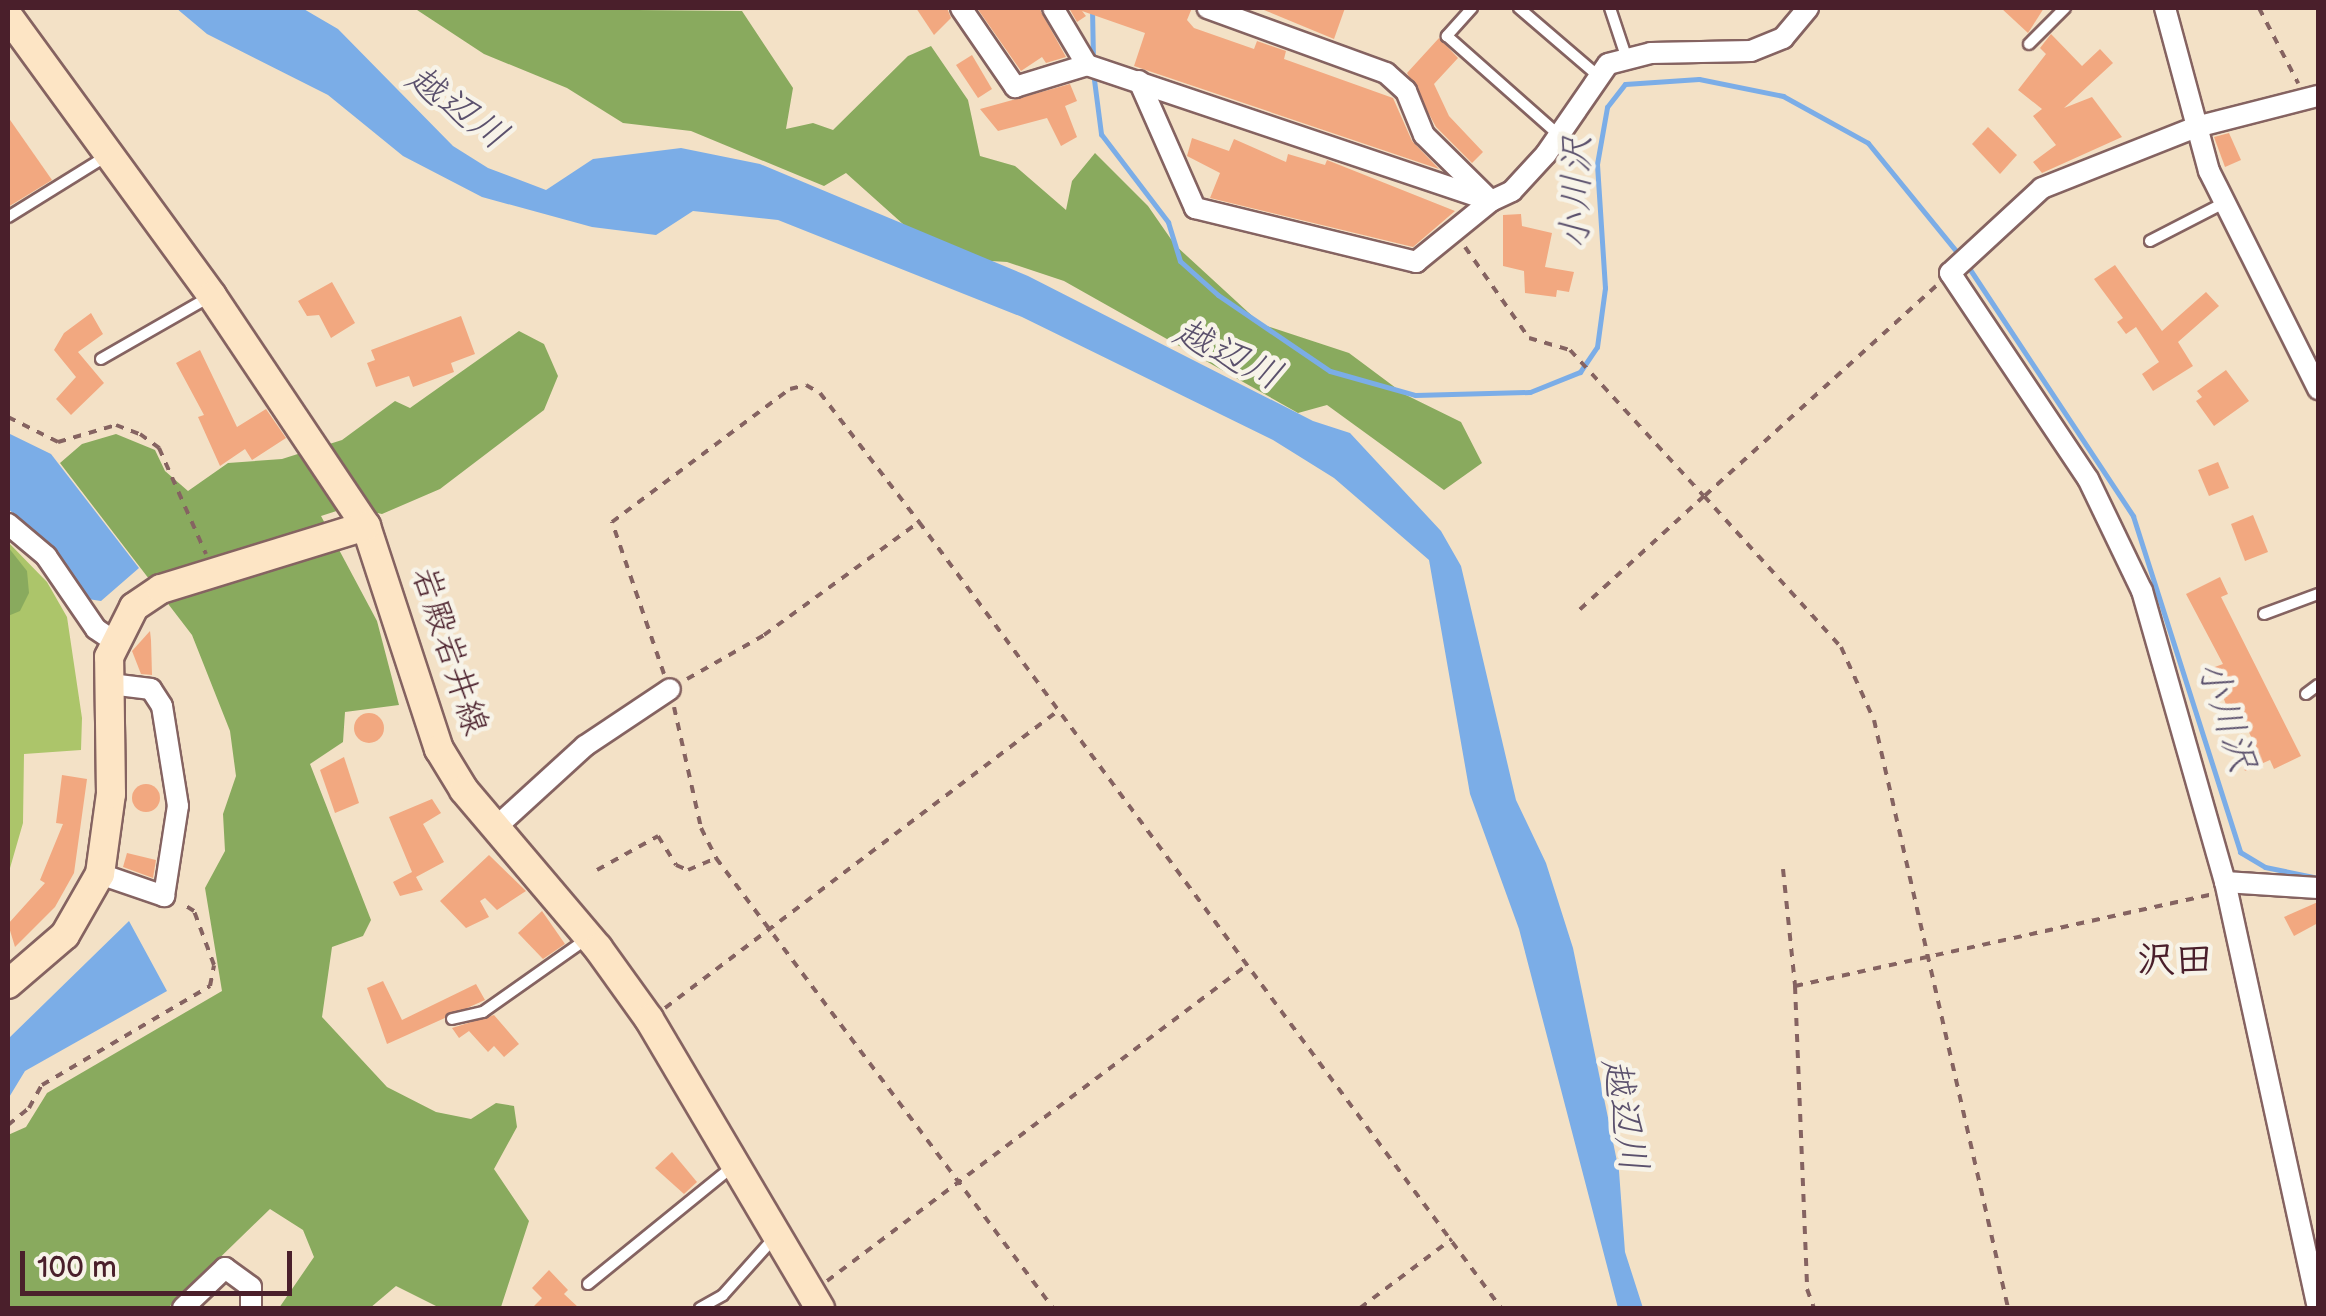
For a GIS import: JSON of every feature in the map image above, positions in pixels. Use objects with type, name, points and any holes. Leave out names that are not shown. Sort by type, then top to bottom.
[{"type":"main road","name":"岩殿岩井線","points":[[8,16],[212,296],[366,526],[427,723],[494,829],[589,938],[649,1019],[778,1233],[811,1302]]},
{"type":"main road","points":[[8,984],[65,936],[100,874],[111,794],[110,684],[114,641],[142,600],[213,572],[366,526]]},
{"type":"street","points":[[961,8],[1015,87],[1087,65],[1490,201]]},
{"type":"street","points":[[1052,8],[1087,65]]},
{"type":"street","points":[[1207,8],[1386,73],[1406,91],[1424,135],[1490,201]]},
{"type":"street","points":[[1139,81],[1195,208],[1416,262],[1455,234],[1490,201],[1512,191],[1559,135],[1596,74],[1626,56],[1751,51],[1784,38],[1808,8]]},
{"type":"street","points":[[2164,8],[2196,127],[2224,203],[2318,389]]},
{"type":"street","points":[[2312,97],[2196,127],[2042,188],[1950,273],[2088,479],[2142,591],[2226,887],[2318,1308]]},
{"type":"street","points":[[8,524],[46,556],[96,629],[114,641]]},
{"type":"street","points":[[100,874],[164,896],[178,806],[162,706],[151,689],[110,684]]},
{"type":"street","points":[[494,829],[584,746],[670,689]]},
{"type":"street","points":[[2226,887],[2318,888]]},
{"type":"street","points":[[182,1308],[224,1268],[251,1287],[251,1308]]},
{"type":"lane","points":[[1472,8],[1447,36],[1559,135]]},
{"type":"lane","points":[[1519,8],[1596,74]]},
{"type":"lane","points":[[1610,8],[1626,56]]},
{"type":"lane","points":[[2029,44],[2065,8]]},
{"type":"lane","points":[[8,217],[109,154]]},
{"type":"lane","points":[[2150,241],[2224,203]]},
{"type":"lane","points":[[101,359],[212,296]]},
{"type":"lane","points":[[2264,614],[2318,594]]},
{"type":"lane","points":[[2306,694],[2318,685]]},
{"type":"lane","points":[[452,1019],[483,1012],[589,938]]},
{"type":"lane","points":[[588,1284],[737,1162]]},
{"type":"lane","points":[[700,1308],[723,1295],[778,1233]]},
{"type":"path","points":[[2260,8],[2312,97]]},
{"type":"path","points":[[1455,234],[1529,338],[1570,350],[1600,378],[1840,647],[1874,720],[2008,1308]]},
{"type":"path","points":[[1576,612],[1950,273]]},
{"type":"path","points":[[1051,1308],[716,858],[701,828],[670,689],[612,522],[790,389],[806,385],[820,393],[1502,1308]]},
{"type":"path","points":[[8,417],[58,442],[116,425],[158,448],[213,572]]},
{"type":"path","points":[[670,689],[764,636],[919,522]]},
{"type":"path","points":[[649,1019],[1057,712]]},
{"type":"path","points":[[597,870],[658,836],[676,865],[688,870],[716,858]]},
{"type":"path","points":[[1783,869],[1795,986],[1807,1289],[1814,1308]]},
{"type":"path","points":[[1795,986],[1930,959],[2226,887]]},
{"type":"path","points":[[8,1125],[29,1108],[42,1085],[210,986],[214,966],[194,911],[164,896]]},
{"type":"path","points":[[811,1302],[958,1179],[1247,965]]},
{"type":"path","points":[[1360,1308],[1452,1239]]},
{"type":"green space","points":[[414,8],[742,11],[793,88],[786,129],[813,123],[833,130],[908,56],[931,46],[968,100],[980,156],[1015,166],[1066,210],[1072,181],[1095,153],[1148,206],[1175,245],[1261,324],[1349,353],[1404,394],[1461,422],[1482,463],[1444,490],[1327,405],[1298,413],[1064,281],[1007,262],[975,260],[913,233],[846,173],[824,186],[691,131],[623,123],[567,88],[484,54]]},
{"type":"green space","points":[[519,331],[544,344],[558,376],[544,410],[440,489],[382,514],[349,507],[321,516],[377,621],[399,705],[345,712],[343,742],[310,764],[371,920],[363,936],[332,947],[322,1017],[387,1087],[436,1112],[471,1119],[496,1103],[514,1106],[517,1127],[494,1169],[529,1221],[501,1307],[440,1308],[396,1286],[370,1308],[279,1308],[314,1257],[303,1230],[270,1209],[168,1308],[8,1308],[8,1135],[26,1127],[47,1093],[222,991],[205,888],[225,851],[223,814],[236,776],[230,731],[192,635],[60,463],[82,444],[116,434],[155,450],[165,471],[188,491],[228,463],[282,459],[342,440],[395,401],[410,408]]},
{"type":"green space","points":[[8,542],[47,582],[67,617],[82,718],[81,750],[24,754],[23,823],[8,875]]},
{"type":"green space","points":[[8,547],[27,571],[29,593],[20,611],[8,616]]},
{"type":"water","points":[[176,8],[302,8],[338,29],[453,146],[488,168],[546,190],[593,159],[681,148],[760,164],[1028,276],[1313,421],[1350,433],[1441,531],[1461,566],[1516,800],[1546,863],[1573,948],[1619,1171],[1625,1252],[1643,1308],[1618,1308],[1519,929],[1470,794],[1429,560],[1334,478],[1273,440],[1022,317],[778,220],[693,211],[656,235],[592,227],[482,197],[403,156],[328,95],[207,34]]},
{"type":"water","points":[[8,433],[51,454],[139,568],[101,601],[88,599],[52,545],[8,509]]},
{"type":"water","points":[[129,921],[167,991],[25,1071],[8,1099],[8,1039]]},
{"type":"building","points":[[916,8],[947,8],[951,18],[934,35]]},
{"type":"building","points":[[977,8],[1039,8],[1066,57],[1046,63],[1042,57],[1021,71]]},
{"type":"building","points":[[1069,8],[1192,8],[1187,20],[1194,28],[1254,49],[1257,41],[1286,51],[1284,59],[1393,98],[1412,141],[1439,169],[1134,66],[1145,33],[1082,11],[1086,16],[1077,22]]},
{"type":"building","points":[[1259,8],[1345,8],[1334,39]]},
{"type":"building","points":[[2001,8],[2044,8],[2028,33]]},
{"type":"building","points":[[2051,34],[2082,66],[2100,49],[2113,63],[2064,108],[2092,97],[2122,137],[2042,173],[2033,162],[2056,145],[2033,116],[2042,109],[2018,90],[2046,54],[2040,48]]},
{"type":"building","points":[[1439,38],[1458,58],[1434,84],[1449,116],[1483,152],[1472,163],[1436,127],[1407,73]]},
{"type":"building","points":[[972,55],[992,89],[978,98],[956,65]]},
{"type":"building","points":[[1070,84],[1077,101],[1065,106],[1077,137],[1061,146],[1047,118],[998,131],[980,109]]},
{"type":"building","points":[[8,117],[52,180],[8,207]]},
{"type":"building","points":[[1988,127],[2017,155],[2000,174],[1972,144]]},
{"type":"building","points":[[2229,133],[2241,160],[2225,167],[2214,137]]},
{"type":"building","points":[[1192,138],[1229,151],[1234,139],[1286,162],[1288,154],[1325,165],[1327,160],[1455,211],[1413,247],[1210,198],[1220,173],[1187,156]]},
{"type":"building","points":[[1521,214],[1522,226],[1552,233],[1545,267],[1574,272],[1569,292],[1557,290],[1556,297],[1525,293],[1524,271],[1503,266],[1503,215]]},
{"type":"building","points":[[2115,265],[2162,331],[2206,292],[2219,306],[2178,342],[2193,366],[2153,391],[2142,374],[2159,362],[2136,327],[2126,334],[2117,322],[2123,318],[2094,279]]},
{"type":"building","points":[[332,282],[355,323],[331,338],[319,315],[307,316],[298,301]]},
{"type":"building","points":[[91,313],[103,334],[78,352],[104,383],[71,415],[56,399],[76,377],[54,350],[64,333]]},
{"type":"building","points":[[461,316],[475,354],[451,363],[454,372],[413,387],[409,376],[376,387],[367,363],[375,360],[371,350]]},
{"type":"building","points":[[200,350],[237,427],[266,409],[286,438],[252,460],[245,449],[220,466],[198,417],[204,415],[176,363]]},
{"type":"building","points":[[2226,370],[2249,401],[2214,426],[2196,401],[2202,397],[2197,391]]},
{"type":"building","points":[[2218,462],[2229,488],[2209,496],[2198,470]]},
{"type":"building","points":[[2253,515],[2268,552],[2245,561],[2231,524]]},
{"type":"building","points":[[2220,577],[2228,594],[2221,597],[2301,756],[2274,769],[2270,760],[2245,771],[2239,757],[2257,749],[2245,724],[2235,728],[2212,668],[2223,664],[2186,594]]},
{"type":"building","points":[[150,631],[152,675],[141,674],[132,651]]},
{"type":"building","points":[[369,713],[380,717],[384,728],[380,739],[369,743],[358,739],[354,728],[358,717]]},
{"type":"building","points":[[344,757],[359,803],[335,813],[320,770]]},
{"type":"building","points":[[62,775],[87,779],[74,873],[55,907],[15,947],[8,924],[45,883],[40,880],[63,824],[56,823]]},
{"type":"building","points":[[146,784],[156,788],[160,798],[156,808],[146,812],[136,808],[132,798],[136,788]]},
{"type":"building","points":[[432,799],[441,813],[423,824],[444,862],[416,877],[423,890],[400,896],[393,882],[412,872],[389,817]]},
{"type":"building","points":[[127,853],[156,860],[153,878],[123,867]]},
{"type":"building","points":[[489,855],[526,891],[497,910],[485,898],[480,901],[489,917],[466,928],[440,901]]},
{"type":"building","points":[[2318,902],[2318,923],[2294,936],[2284,917]]},
{"type":"building","points":[[542,911],[565,944],[543,959],[518,933]]},
{"type":"building","points":[[383,981],[402,1020],[476,984],[485,1000],[387,1044],[367,988]]},
{"type":"building","points":[[494,1015],[519,1044],[504,1057],[494,1046],[488,1052],[469,1031],[459,1038],[452,1028]]},
{"type":"building","points":[[672,1152],[697,1182],[684,1194],[655,1168]]},
{"type":"building","points":[[549,1270],[568,1290],[564,1294],[579,1308],[532,1308],[542,1298],[532,1288]]},
{"type":"waterway","name":"小川沢","points":[[1092,8],[1093,61]]},
{"type":"waterway","name":"小川沢","points":[[1093,72],[1101,134],[1168,222],[1180,261],[1218,295],[1330,371],[1415,395],[1530,392],[1580,372],[1597,347],[1605,288],[1597,164],[1607,107],[1625,84],[1699,79],[1783,96],[1868,143],[1961,257]]},
{"type":"waterway","name":"小川沢","points":[[1967,265],[2133,516],[2240,852],[2265,867],[2318,878]]},
{"type":"district","name":"沢田","points":[[2175,961]]},
{"type":"water label","name":"越辺川","points":[[457,108]]},
{"type":"water label","name":"越辺川","points":[[1228,355]]},
{"type":"water label","name":"越辺川","points":[[1624,1115]]}]
